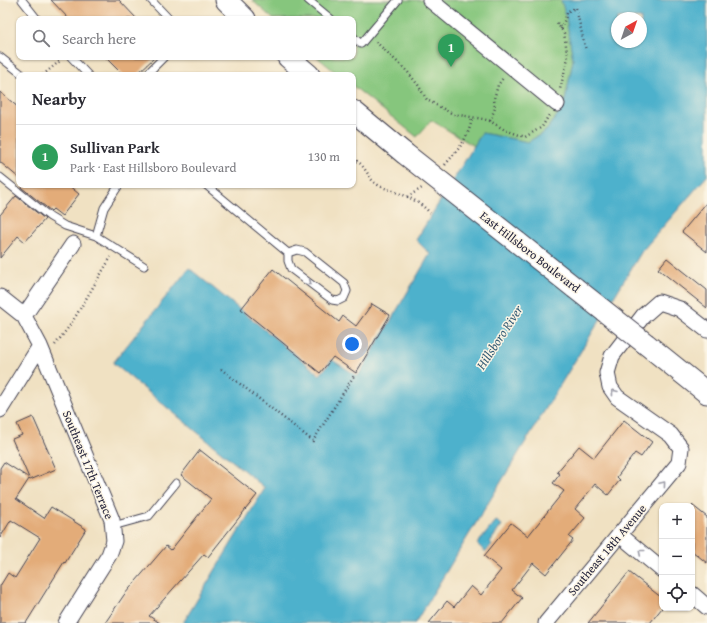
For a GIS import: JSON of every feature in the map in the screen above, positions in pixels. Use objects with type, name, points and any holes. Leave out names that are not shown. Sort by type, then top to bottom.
[{"type":"main road","points":[[226,0],[242,16]]},
{"type":"main road","points":[[292,60],[306,72]]},
{"type":"main road","name":"East Hillsboro Boulevard","points":[[356,113],[707,393]]},
{"type":"street","points":[[430,0],[557,104]]},
{"type":"street","points":[[0,298],[24,316],[73,244]]},
{"type":"street","name":"Southeast 18th Avenue","points":[[546,623],[679,463],[681,448],[671,435],[617,397],[610,387],[607,373],[612,356],[643,316],[659,302],[680,309],[707,330]]},
{"type":"street","name":"Southeast 17th Terrace","points":[[24,316],[42,352],[112,520],[113,526],[114,541],[109,554],[66,623]]},
{"type":"street","points":[[0,410],[42,352]]},
{"type":"street","points":[[620,535],[659,568]]},
{"type":"street","points":[[695,597],[707,607]]},
{"type":"lane","points":[[22,0],[35,16]]},
{"type":"lane","points":[[151,0],[166,16]]},
{"type":"lane","points":[[308,0],[327,16]]},
{"type":"lane","points":[[356,40],[361,44],[398,0]]},
{"type":"lane","points":[[0,57],[19,72]]},
{"type":"lane","points":[[74,60],[85,72]]},
{"type":"lane","points":[[149,72],[161,60]]},
{"type":"lane","points":[[0,177],[50,217],[65,226],[96,236],[144,266]]},
{"type":"lane","points":[[96,236],[104,208],[117,188]]},
{"type":"lane","points":[[210,188],[288,253]]},
{"type":"lane","points":[[297,250],[305,252],[344,283],[347,291],[344,298],[338,301],[332,300],[291,269],[288,261],[288,253],[297,250]]},
{"type":"lane","points":[[113,526],[149,516],[176,483]]},
{"type":"path","points":[[561,29],[568,11],[576,8],[586,50]]},
{"type":"path","points":[[369,35],[407,71],[427,100],[453,114],[483,118],[505,130],[525,136],[542,127],[557,104],[568,58],[564,33],[557,23]]},
{"type":"path","points":[[46,72],[60,60]]},
{"type":"path","points":[[490,121],[495,108],[494,99],[498,85],[512,67]]},
{"type":"path","points":[[356,161],[363,166],[372,180],[378,185],[416,201],[430,213]]},
{"type":"path","points":[[42,352],[71,324],[116,249]]},
{"type":"path","points":[[221,369],[312,441],[355,374]]},
{"type":"green space","points":[[252,0],[561,0],[567,17],[573,60],[564,106],[546,131],[528,142],[482,133],[474,146],[431,120],[417,137],[356,88],[356,72],[335,72],[321,60],[356,60],[356,16],[270,16]]},
{"type":"water","name":"Hillsboro River","points":[[561,0],[707,0],[707,176],[642,251],[415,623],[183,623],[265,488],[113,363],[189,268],[320,375],[332,360],[358,376],[430,254],[416,240],[482,133],[528,142],[546,131],[564,106],[573,60],[566,17]]},
{"type":"water","points":[[496,521],[502,525],[490,542],[492,544],[486,552],[477,544]]},
{"type":"building","points":[[51,0],[119,0],[134,16],[66,16]]},
{"type":"building","points":[[108,60],[152,60],[139,72],[120,72]]},
{"type":"building","points":[[0,92],[16,105],[16,175],[0,162]]},
{"type":"building","points":[[22,188],[72,188],[79,194],[62,216],[53,209],[51,211]]},
{"type":"building","points":[[16,196],[45,219],[25,242],[18,236],[0,258],[0,215]]},
{"type":"building","points":[[707,202],[707,252],[682,232]]},
{"type":"building","points":[[667,258],[707,290],[707,308],[658,269]]},
{"type":"building","points":[[273,269],[339,322],[343,316],[356,326],[372,304],[390,315],[356,373],[333,357],[320,373],[241,309]]},
{"type":"building","points":[[33,417],[56,469],[30,480],[29,479],[16,499],[44,518],[51,507],[86,529],[26,623],[0,623],[0,586],[8,573],[15,578],[40,538],[11,520],[0,538],[0,468],[4,462],[29,478],[12,439],[22,435],[17,424]]},
{"type":"building","points":[[624,420],[652,442],[641,457],[635,453],[617,477],[620,480],[608,495],[595,484],[575,509],[585,518],[569,537],[573,540],[546,574],[533,563],[512,590],[522,598],[502,623],[429,623],[447,601],[454,607],[471,586],[481,595],[501,570],[484,556],[511,523],[528,536],[564,491],[553,483],[560,474],[557,472],[579,446],[594,458]]},
{"type":"building","points":[[200,450],[257,495],[208,557],[204,554],[149,616],[160,623],[105,623],[124,595],[166,546],[171,550],[211,499],[181,475]]},
{"type":"building","points":[[695,507],[707,517],[707,563],[695,553]]},
{"type":"building","points":[[629,572],[659,596],[660,611],[650,623],[588,623]]},
{"type":"place","name":"Sullivan Park","points":[[451,67]]}]
